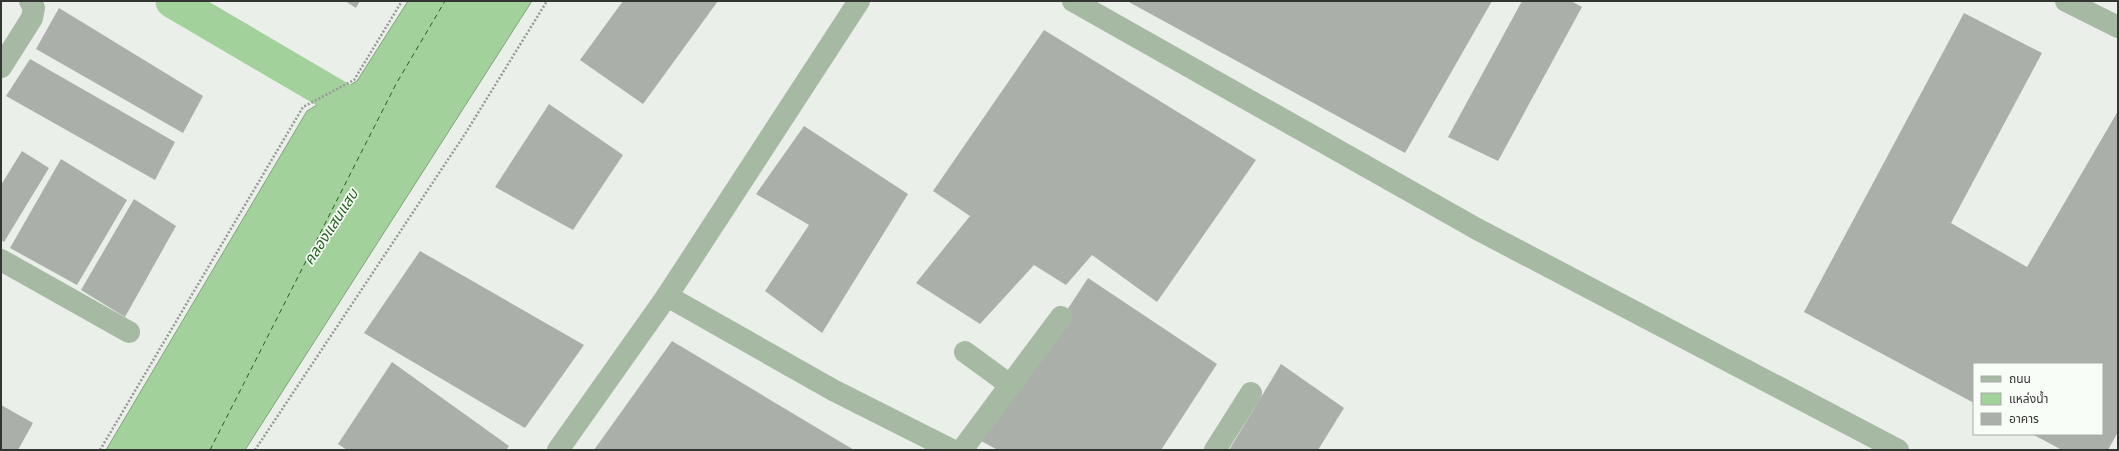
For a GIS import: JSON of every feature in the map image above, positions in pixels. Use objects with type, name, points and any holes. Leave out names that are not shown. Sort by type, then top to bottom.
[{"type":"street","points":[[1,67],[32,18],[34,8],[30,1]]},
{"type":"street","points":[[558,450],[668,296],[859,1]]},
{"type":"street","points":[[1074,1],[1477,229],[1898,450]]},
{"type":"street","points":[[2066,1],[2118,27]]},
{"type":"street","points":[[1,260],[129,332]]},
{"type":"street","points":[[668,296],[833,390],[952,450]]},
{"type":"street","points":[[962,450],[1061,317]]},
{"type":"street","points":[[965,352],[1010,385]]},
{"type":"street","points":[[1215,450],[1251,393]]},
{"type":"path","points":[[100,450],[303,107],[354,80],[402,1]]},
{"type":"path","points":[[255,450],[465,134],[547,1]]},
{"type":"water","name":"คลองแสนแสบ","points":[[408,1],[532,1],[245,450],[106,450],[307,111],[357,81]]},
{"type":"building","points":[[345,1],[360,1],[356,8]]},
{"type":"building","points":[[623,1],[718,1],[643,104],[580,60]]},
{"type":"building","points":[[1127,1],[1492,1],[1405,153]]},
{"type":"building","points":[[1522,1],[1571,1],[1582,7],[1498,161],[1448,137]]},
{"type":"building","points":[[59,8],[203,96],[183,133],[36,49]]},
{"type":"building","points":[[1964,13],[2042,53],[1951,223],[2027,267],[2118,111],[2118,432],[2108,450],[2062,450],[2034,435],[2103,435],[2103,363],[1973,363],[1973,402],[1804,312]]},
{"type":"building","points":[[1044,30],[1256,160],[1157,302],[1092,255],[1066,285],[1034,265],[980,324],[916,283],[970,216],[933,191]]},
{"type":"building","points":[[30,59],[175,142],[155,180],[6,96]]},
{"type":"building","points":[[549,104],[623,155],[573,230],[495,187]]},
{"type":"building","points":[[804,126],[908,194],[822,333],[765,291],[809,225],[756,194]]},
{"type":"building","points":[[22,151],[49,168],[4,242],[1,240],[1,185]]},
{"type":"building","points":[[61,159],[127,200],[77,285],[10,248]]},
{"type":"building","points":[[134,199],[176,226],[125,317],[81,290]]},
{"type":"building","points":[[420,251],[584,345],[525,428],[364,333]]},
{"type":"building","points":[[1088,278],[1217,364],[1161,450],[998,450],[981,441]]},
{"type":"building","points":[[672,341],[854,450],[594,450]]},
{"type":"building","points":[[392,362],[509,446],[506,450],[347,450],[338,444]]},
{"type":"building","points":[[1281,364],[1344,408],[1318,450],[1229,450]]},
{"type":"building","points":[[1,405],[33,423],[18,450],[1,450]]},
{"type":"waterway","points":[[173,1],[376,120]]},
{"type":"ferry route","points":[[210,450],[396,84],[445,1]]}]
